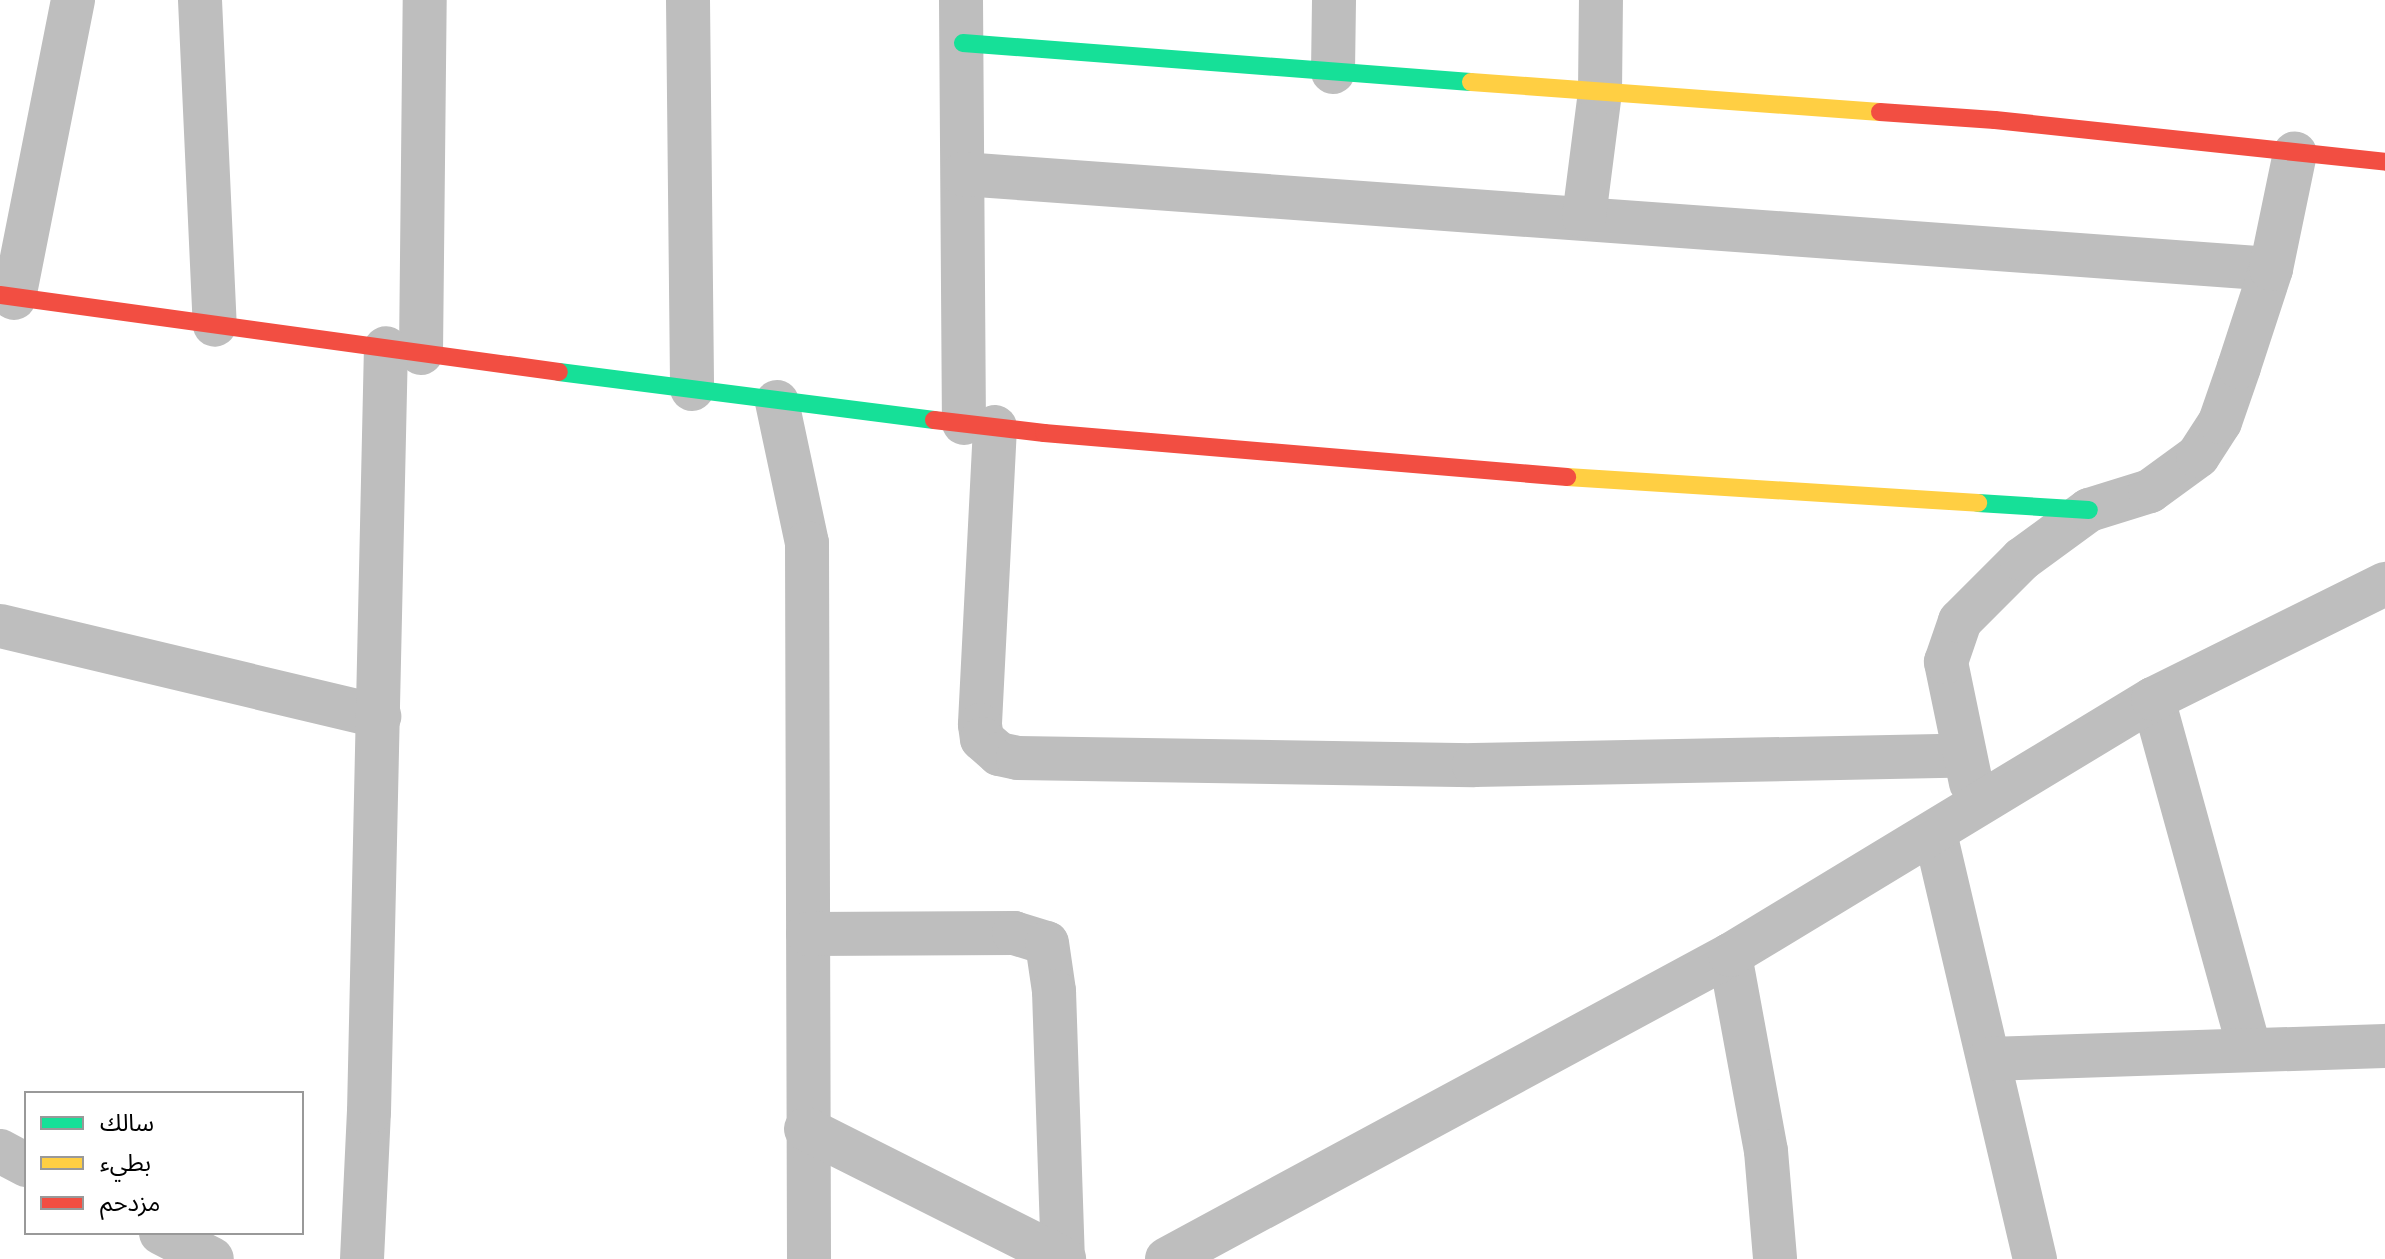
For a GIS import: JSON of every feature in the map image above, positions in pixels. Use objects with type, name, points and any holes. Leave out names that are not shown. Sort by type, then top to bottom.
[{"type":"street","points":[[73,0],[7,297],[777,402],[979,425],[1495,472],[2089,510]]},
{"type":"street","points":[[200,0],[215,325]]},
{"type":"street","points":[[362,1259],[379,716],[425,0]]},
{"type":"street","points":[[688,0],[692,389]]},
{"type":"street","points":[[961,0],[963,174],[979,425],[980,725],[982,739],[999,754],[1034,759],[1474,765],[1964,756]]},
{"type":"street","points":[[1333,72],[1334,0]]},
{"type":"street","points":[[1584,217],[1600,92],[1601,0]]},
{"type":"street","points":[[963,43],[1995,120],[2385,162]]},
{"type":"street","points":[[1976,805],[1946,662],[1960,621],[2022,559],[2089,510],[2150,491],[2198,456],[2220,422],[2271,269],[2295,153]]},
{"type":"street","points":[[963,174],[2271,269]]},
{"type":"street","points":[[777,402],[807,543],[810,698],[806,1129],[809,1259]]},
{"type":"street","points":[[1167,1259],[1730,955],[2153,699],[2385,584]]},
{"type":"street","points":[[0,626],[379,716]]},
{"type":"street","points":[[2153,699],[2250,1050]]},
{"type":"street","points":[[1935,833],[2035,1259]]},
{"type":"street","points":[[806,1129],[1063,1259],[1054,991],[1047,943],[1014,933],[808,934]]},
{"type":"street","points":[[1730,955],[1766,1151],[1775,1259]]},
{"type":"street","points":[[1989,1059],[2385,1046]]},
{"type":"street","points":[[0,1151],[24,1164]]},
{"type":"street","points":[[165,1235],[212,1259]]},
{"type":"traffic: fast","points":[[963,43],[1471,82]]},
{"type":"traffic: fast","points":[[559,372],[934,420]]},
{"type":"traffic: fast","points":[[1978,503],[2089,510]]},
{"type":"traffic: slow","points":[[1471,82],[1880,112]]},
{"type":"traffic: slow","points":[[1567,477],[1978,503]]},
{"type":"traffic: jam","points":[[1880,112],[1995,120],[2385,162]]},
{"type":"traffic: jam","points":[[0,295],[559,372]]},
{"type":"traffic: jam","points":[[934,420],[1044,433],[1567,477]]}]
